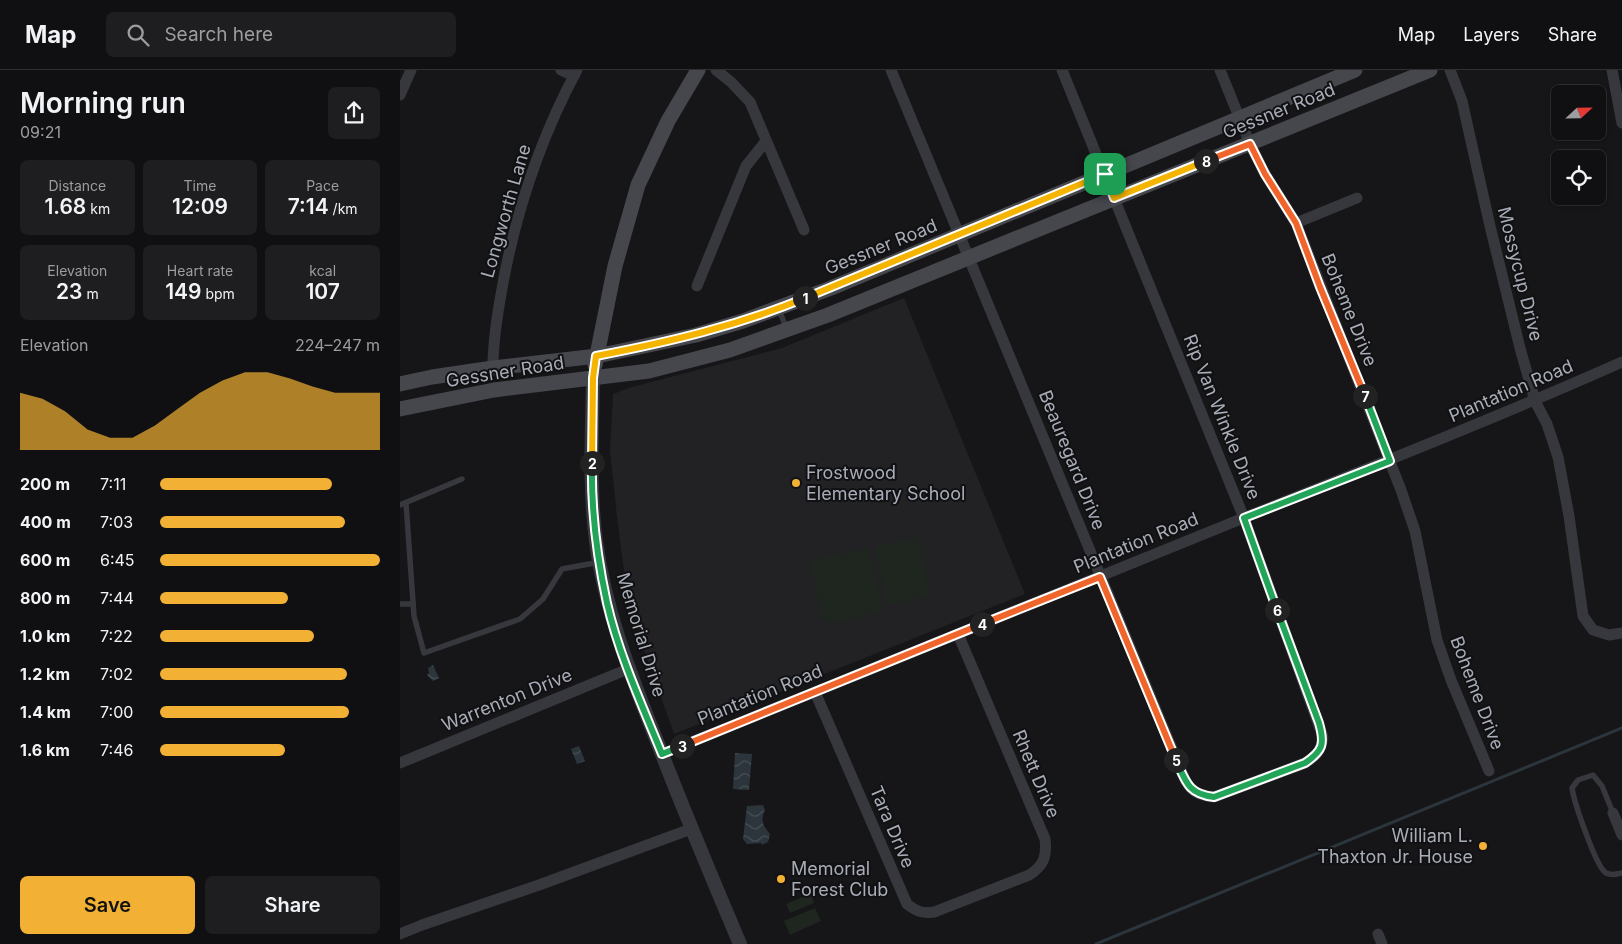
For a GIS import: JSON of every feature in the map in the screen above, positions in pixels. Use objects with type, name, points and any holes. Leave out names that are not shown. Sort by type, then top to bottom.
[{"type":"main road","name":"Memorial Drive","points":[[593,378],[615,266],[638,185],[668,121],[698,70]]},
{"type":"main road","name":"Gessner Road","points":[[400,384],[432,377],[494,368],[596,356],[696,335],[743,321],[961,234],[1355,70]]},
{"type":"main road","name":"Gessner Road","points":[[400,410],[494,390],[649,371],[730,350],[828,316],[1430,70]]},
{"type":"street","points":[[400,95],[411,70]]},
{"type":"street","points":[[561,70],[575,73]]},
{"type":"street","points":[[716,70],[731,82],[750,102],[804,230]]},
{"type":"street","name":"Beauregard Drive","points":[[891,70],[961,234],[1100,577],[1185,780],[1192,790],[1203,796],[1214,797],[1265,778]]},
{"type":"street","name":"Rip Van Winkle Drive","points":[[1062,70],[1244,518],[1323,737],[1322,748],[1314,757],[1305,763],[1265,778]]},
{"type":"street","name":"Boheme Drive","points":[[1220,70],[1250,144],[1265,174],[1296,223],[1390,461],[1415,531],[1437,640],[1451,680],[1489,771]]},
{"type":"street","name":"Mossycup Drive","points":[[1450,70],[1462,101],[1492,236],[1520,348],[1535,400],[1547,424],[1558,457],[1583,616],[1593,630],[1609,635],[1622,633]]},
{"type":"street","points":[[1612,70],[1622,124]]},
{"type":"street","name":"Longworth Lane","points":[[494,368],[493,345],[505,271],[520,211],[543,144],[575,73]]},
{"type":"street","points":[[697,286],[746,166],[766,141]]},
{"type":"street","points":[[1296,223],[1357,198]]},
{"type":"street","name":"Plantation Road","points":[[662,754],[1244,518],[1390,461],[1622,362]]},
{"type":"street","name":"Memorial Drive","points":[[593,378],[592,486],[596,542],[608,605],[628,669],[691,829],[740,944]]},
{"type":"street","name":"Rhett Drive","points":[[958,634],[1045,839],[1046,850],[1044,862],[1037,870],[979,895]]},
{"type":"street","name":"Warrenton Drive","points":[[400,763],[628,669]]},
{"type":"street","name":"Tara Drive","points":[[815,692],[907,904],[916,911],[925,914],[946,909],[979,895]]},
{"type":"street","points":[[1613,813],[1622,835]]},
{"type":"street","points":[[400,934],[422,924],[691,829]]},
{"type":"lane","points":[[778,308],[787,330]]},
{"type":"lane","points":[[462,479],[403,504],[414,616],[424,652],[520,619],[543,599],[562,569],[600,562]]},
{"type":"lane","points":[[400,604],[413,604]]},
{"type":"lane","points":[[1613,813],[1602,786],[1593,775],[1578,780],[1572,788],[1574,799],[1595,855],[1605,872],[1612,875],[1622,873]]},
{"type":"shaded area","name":"Frostwood Elementary School","points":[[904,298],[1025,594],[674,734],[643,647],[626,586],[610,450],[613,394],[632,387],[782,348]]},
{"type":"shaded area","points":[[918,537],[930,596],[887,605],[875,546]]},
{"type":"shaded area","points":[[869,548],[883,612],[829,624],[821,618],[811,560]]},
{"type":"shaded area","points":[[811,894],[814,903],[790,913],[786,904]]},
{"type":"shaded area","points":[[815,908],[821,921],[790,935],[784,921]]},
{"type":"water","points":[[433,665],[439,678],[433,681],[427,675],[429,673],[428,668]]},
{"type":"water","points":[[579,746],[585,761],[577,764],[571,749]]},
{"type":"water","points":[[735,753],[752,754],[749,790],[733,789]]},
{"type":"water","points":[[763,805],[765,810],[763,823],[770,834],[768,842],[762,845],[761,843],[747,844],[743,839],[747,806]]},
{"type":"waterway","points":[[1096,944],[1622,728]]},
{"type":"place","name":"Frostwood Elementary School","points":[[796,483]]},
{"type":"place","name":"William L. Thaxton Jr. House","points":[[1483,846]]},
{"type":"place","name":"Memorial Forest Club","points":[[781,879]]},
{"type":"route","points":[[1250,144],[1265,174],[1296,223],[1390,461],[1244,518],[1319,723],[1323,737],[1322,748],[1305,763],[1214,797],[1203,796],[1192,790],[1185,780],[1100,577],[662,754],[628,669],[608,605],[596,542],[592,486],[593,378],[596,356],[696,335],[743,321],[800,300],[1105,174],[1114,198],[1250,144]]}]
